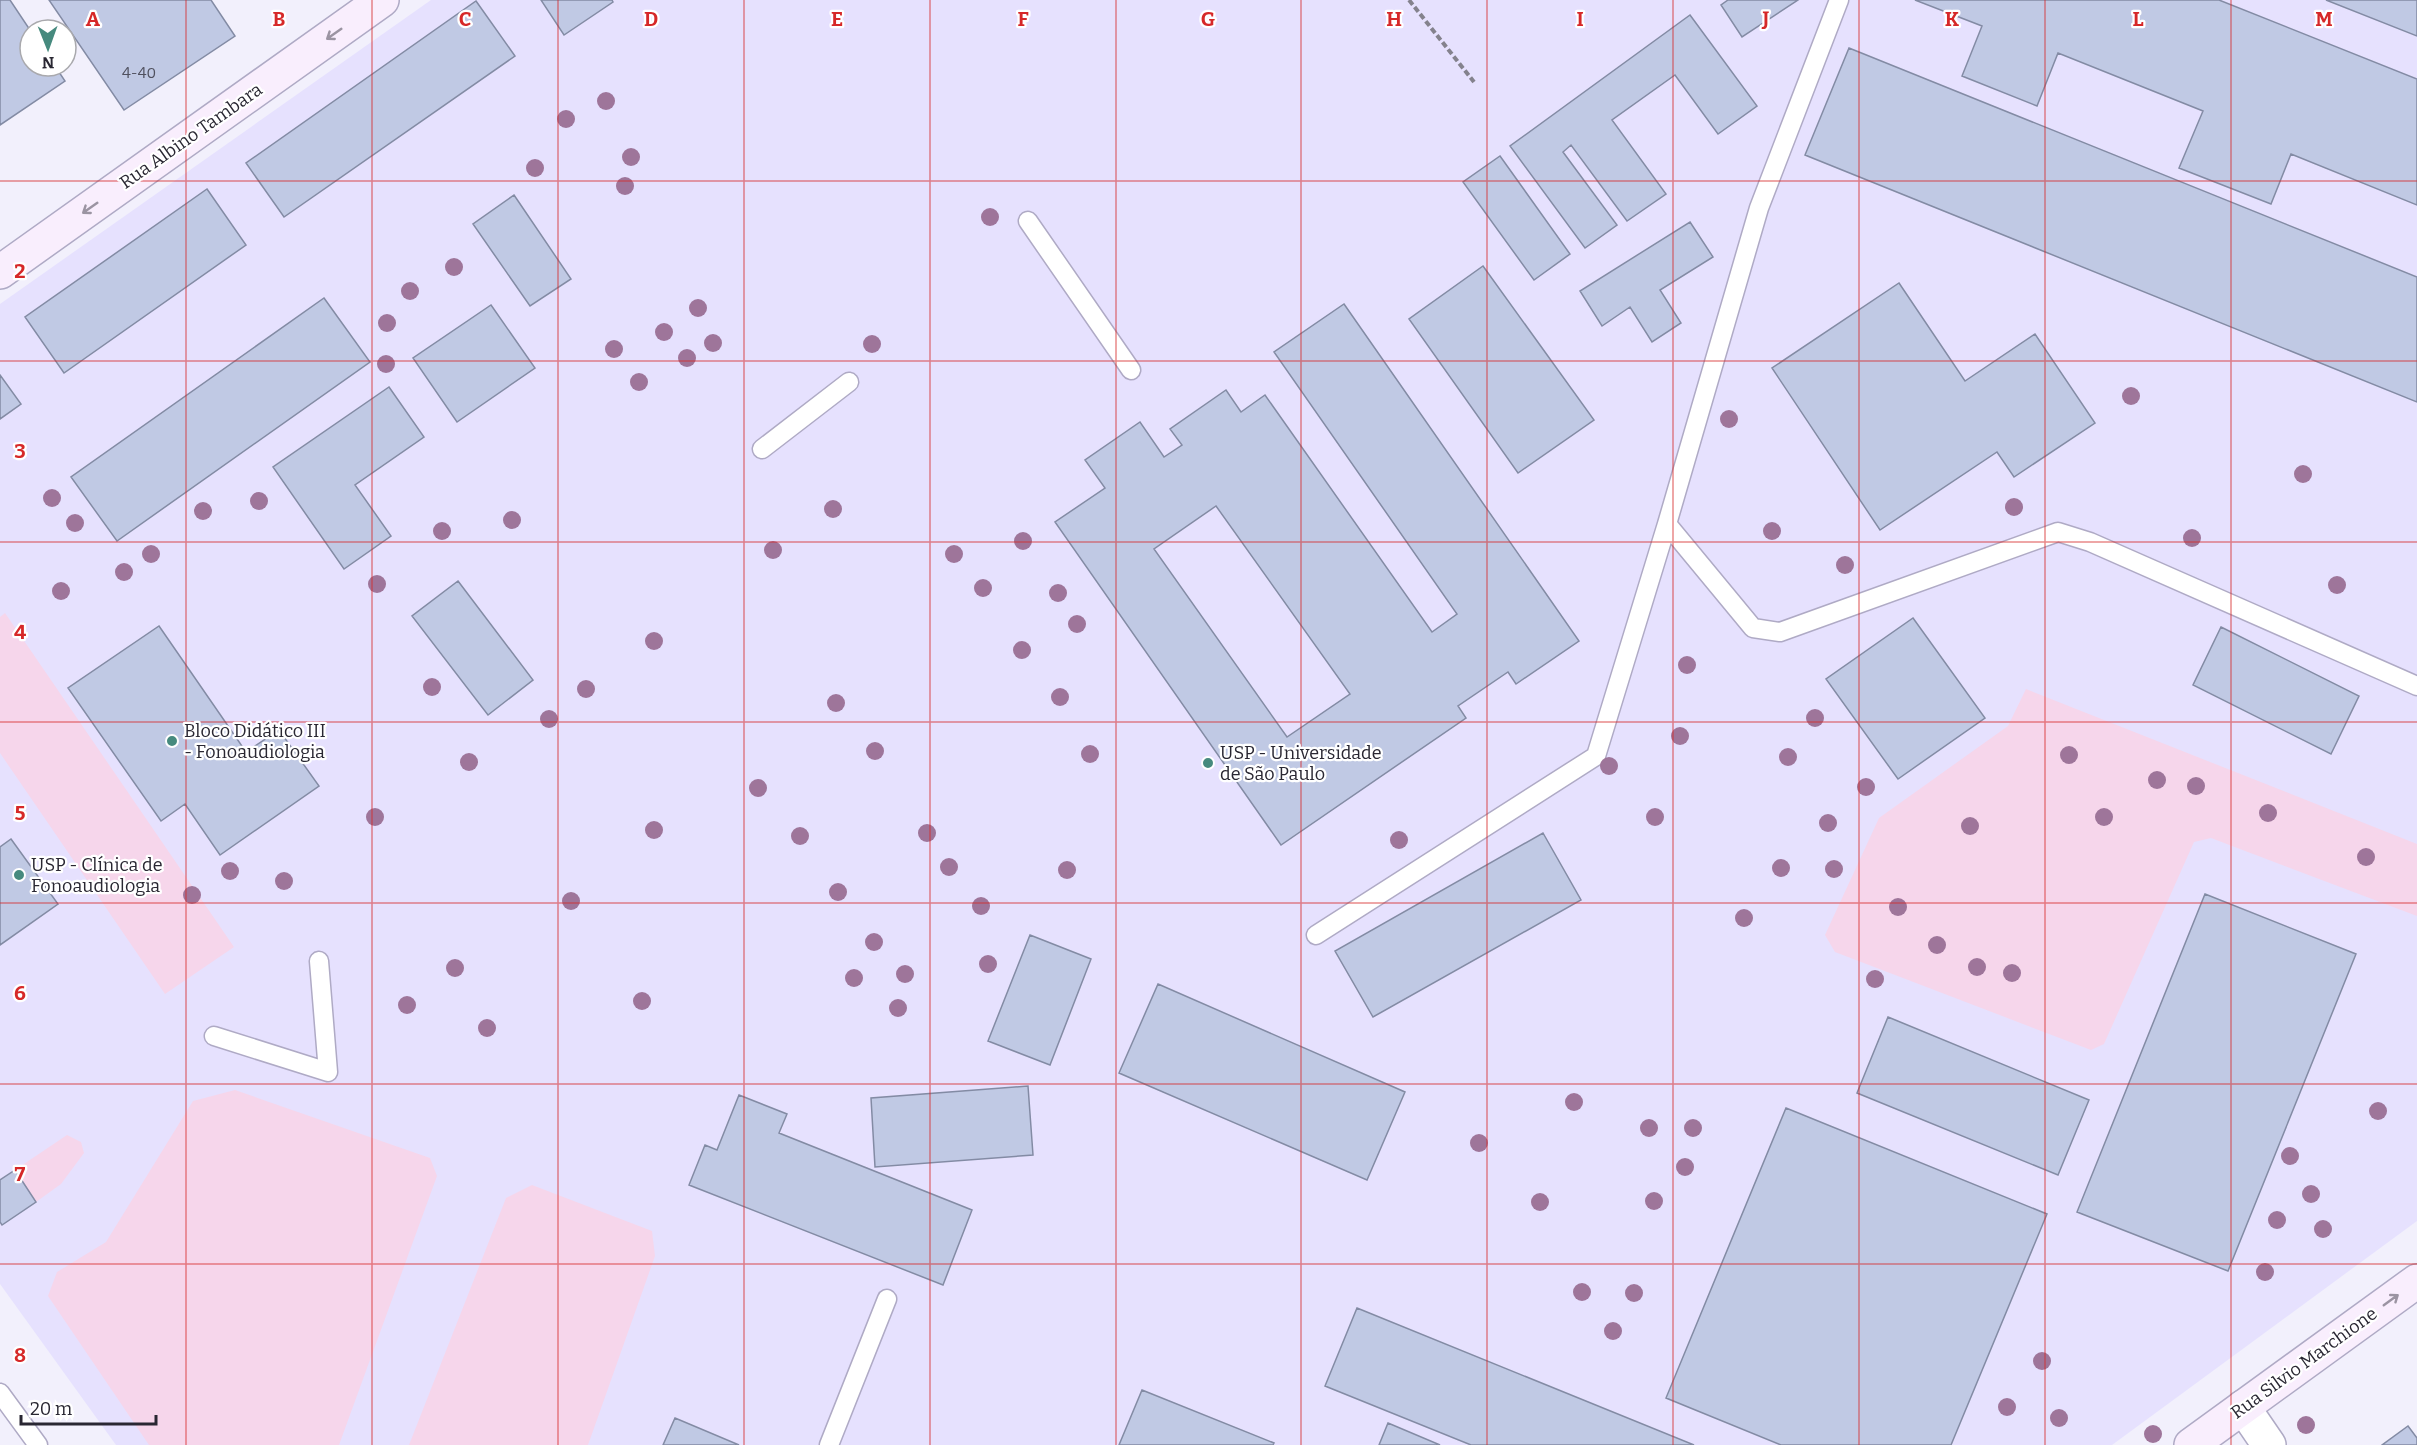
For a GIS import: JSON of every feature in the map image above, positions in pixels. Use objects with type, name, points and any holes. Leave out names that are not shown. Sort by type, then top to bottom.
[{"type":"street","name":"Rua Albino Tambara","points":[[0,272],[382,0]]},
{"type":"street","name":"Rua Silvio Marchione","points":[[2191,1445],[2417,1281]]},
{"type":"street","points":[[2243,1407],[2269,1445]]},
{"type":"lane","points":[[1316,935],[1596,756],[1667,524],[1759,208],[1839,0]]},
{"type":"lane","points":[[1028,221],[1131,370]]},
{"type":"lane","points":[[762,448],[849,382]]},
{"type":"lane","points":[[1667,524],[1753,628],[1780,632],[2058,532],[2090,542],[2417,686]]},
{"type":"lane","points":[[214,1036],[328,1072],[319,961]]},
{"type":"lane","points":[[829,1445],[887,1299]]},
{"type":"lane","points":[[0,1393],[38,1445]]},
{"type":"path","points":[[1409,0],[1474,82]]},
{"type":"shaded area","name":"USP - Universidade de São Paulo","points":[[431,0],[2417,0],[2417,1221],[2112,1445],[116,1445],[0,1284],[0,304]]},
{"type":"shaded area","points":[[5,613],[234,947],[165,994],[0,753],[0,617]]},
{"type":"shaded area","points":[[2026,689],[2417,844],[2417,916],[2211,838],[2194,842],[2104,1044],[2091,1050],[1835,952],[1825,935],[1879,818],[2008,726]]},
{"type":"shaded area","points":[[235,1090],[430,1158],[437,1176],[339,1445],[149,1445],[48,1296],[57,1272],[106,1242],[193,1101]]},
{"type":"shaded area","points":[[67,1135],[81,1142],[84,1153],[61,1184],[36,1202],[15,1170]]},
{"type":"shaded area","points":[[532,1185],[652,1231],[655,1256],[588,1445],[409,1445],[506,1198]]},
{"type":"building","points":[[0,0],[10,0],[22,18],[18,18],[18,78],[63,78],[65,81],[0,125]]},
{"type":"building","points":[[49,0],[211,0],[235,36],[124,110],[78,43],[78,18],[61,18]]},
{"type":"building","points":[[541,0],[612,0],[613,2],[564,35]]},
{"type":"building","points":[[1728,0],[1798,0],[1742,37],[1721,5]]},
{"type":"building","points":[[1915,0],[2219,0],[2417,79],[2417,205],[2291,154],[2271,204],[2179,168],[2203,111],[2058,53],[2037,106],[1962,76],[1982,26]]},
{"type":"building","points":[[2326,0],[2417,0],[2417,36]]},
{"type":"building","points":[[476,1],[515,56],[284,217],[246,163]]},
{"type":"building","points":[[1690,15],[1757,106],[1718,134],[1675,75],[1612,120],[1666,194],[1627,221],[1571,145],[1563,152],[1617,225],[1585,248],[1510,146]]},
{"type":"building","points":[[1849,48],[2417,277],[2417,402],[1805,155]]},
{"type":"building","points":[[1500,156],[1570,254],[1534,280],[1463,182]]},
{"type":"building","points":[[207,189],[246,245],[64,373],[25,317]]},
{"type":"building","points":[[514,195],[571,279],[530,306],[473,224]]},
{"type":"building","points":[[1690,222],[1713,257],[1660,290],[1681,323],[1652,342],[1630,307],[1602,326],[1580,291]]},
{"type":"building","points":[[1483,266],[1594,420],[1518,473],[1409,319]]},
{"type":"building","points":[[1899,283],[1965,381],[2035,334],[2095,423],[2014,477],[1997,452],[1880,530],[1772,368]]},
{"type":"building","points":[[324,298],[370,362],[117,541],[71,477]]},
{"type":"building","points":[[1344,304],[1579,641],[1516,684],[1508,672],[1458,706],[1466,718],[1281,845],[1055,522],[1105,488],[1085,460],[1140,422],[1164,457],[1182,445],[1170,429],[1226,390],[1241,412],[1265,395],[1432,632],[1457,614],[1274,352]],"holes":[[[1216,506],[1350,694],[1287,737],[1154,549]]]},
{"type":"building","points":[[491,305],[535,368],[457,422],[413,358]]},
{"type":"building","points":[[0,375],[21,404],[0,419]]},
{"type":"building","points":[[389,387],[424,437],[355,485],[391,536],[344,569],[273,467]]},
{"type":"building","points":[[458,581],[533,680],[488,715],[412,616]]},
{"type":"building","points":[[1913,618],[1985,718],[1898,779],[1826,679]]},
{"type":"building","name":"Bloco Didático III - Fonoaudiologia","points":[[159,626],[246,752],[279,730],[319,786],[220,855],[185,804],[161,821],[68,688]]},
{"type":"building","points":[[2221,627],[2359,696],[2331,754],[2193,685]]},
{"type":"building","points":[[1543,833],[1581,900],[1373,1017],[1335,951]]},
{"type":"building","name":"USP - Clínica de Fonoaudiologia","points":[[11,839],[58,904],[0,945],[0,847]]},
{"type":"building","points":[[2205,894],[2356,954],[2228,1271],[2077,1212]]},
{"type":"building","points":[[1030,935],[1091,959],[1050,1065],[988,1041]]},
{"type":"building","points":[[1158,984],[1405,1092],[1367,1180],[1119,1073]]},
{"type":"building","points":[[1888,1017],[2089,1100],[2058,1175],[1857,1093]]},
{"type":"building","points":[[1028,1086],[1033,1155],[875,1167],[871,1098]]},
{"type":"building","points":[[739,1095],[787,1114],[779,1133],[972,1210],[943,1285],[689,1185],[705,1145],[717,1150]]},
{"type":"building","points":[[1786,1108],[2047,1214],[1951,1445],[1781,1445],[1666,1398]]},
{"type":"building","points":[[15,1170],[36,1202],[2,1225],[0,1222],[0,1180]]},
{"type":"building","points":[[1357,1308],[1694,1445],[1471,1445],[1325,1386]]},
{"type":"building","points":[[1142,1390],[1274,1443],[1273,1445],[1119,1445]]},
{"type":"building","points":[[675,1418],[739,1445],[663,1445]]},
{"type":"building","points":[[1388,1423],[1440,1445],[1379,1445]]},
{"type":"building","points":[[2408,1426],[2417,1438],[2417,1445],[2382,1445]]},
{"type":"place","name":"Bloco Didático III - Fonoaudiologia","points":[[172,741]]},
{"type":"place","name":"USP - Universidade de São Paulo","points":[[1208,763]]},
{"type":"place","name":"USP - Clínica de Fonoaudiologia","points":[[19,875]]}]
